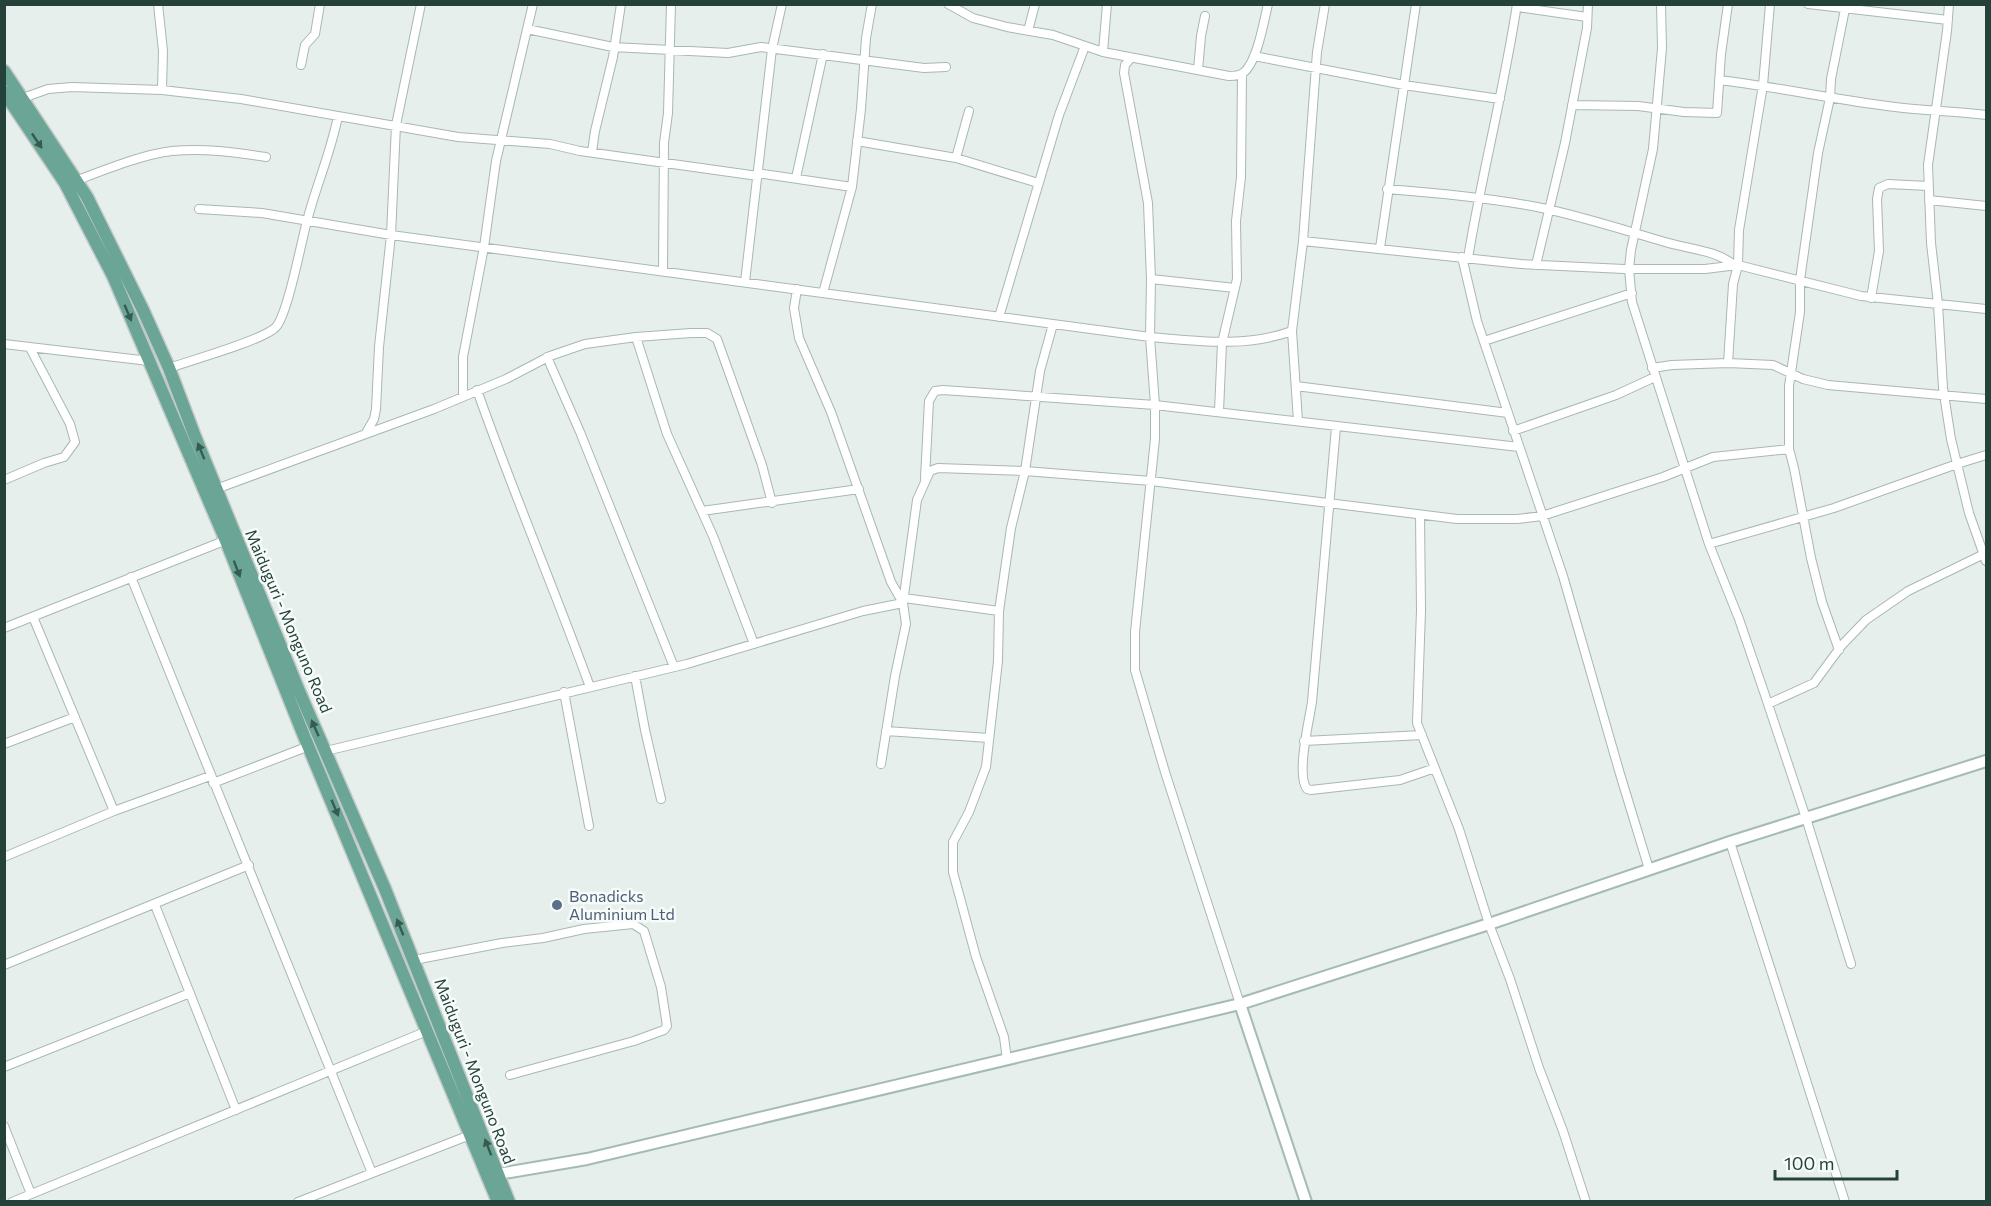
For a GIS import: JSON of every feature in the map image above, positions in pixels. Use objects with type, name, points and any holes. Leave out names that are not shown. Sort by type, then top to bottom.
[{"type":"main road","name":"Maiduguri - Monguno Road","points":[[4,71],[78,180],[143,310],[169,368],[216,489],[231,538],[309,746],[498,1202]]},
{"type":"main road","name":"Maiduguri - Monguno Road","points":[[5,94],[65,183],[113,276],[149,361],[326,751],[414,960],[509,1202]]},
{"type":"street","points":[[158,4],[163,51],[162,90]]},
{"type":"street","points":[[301,65],[305,45],[315,34],[320,4]]},
{"type":"street","points":[[366,435],[376,409],[379,347],[391,235],[396,125],[421,4]]},
{"type":"street","points":[[463,396],[464,357],[484,247],[496,161],[533,4]]},
{"type":"street","points":[[592,152],[621,4]]},
{"type":"street","points":[[663,271],[664,161],[672,4]]},
{"type":"street","points":[[745,282],[772,49],[782,4]]},
{"type":"street","points":[[823,293],[852,187],[872,4]]},
{"type":"street","points":[[948,4],[973,18],[1053,35],[1103,52],[1229,76],[1242,74],[1247,69],[1254,56],[1268,4]]},
{"type":"street","points":[[1028,31],[1035,4]]},
{"type":"street","points":[[1103,52],[1107,4]]},
{"type":"street","points":[[1298,422],[1292,331],[1303,241],[1316,67],[1325,4]]},
{"type":"street","points":[[1380,248],[1416,4]]},
{"type":"street","points":[[1536,265],[1572,105],[1587,28],[1588,4]]},
{"type":"street","points":[[1661,4],[1662,48],[1653,149],[1634,231],[1629,269],[1632,302],[1709,544],[1739,619],[1806,818],[1851,964]]},
{"type":"street","points":[[1572,105],[1656,108],[1715,115],[1719,110],[1720,54],[1728,4]]},
{"type":"street","points":[[1728,363],[1740,221],[1752,162],[1763,85],[1770,4]]},
{"type":"street","points":[[1808,4],[1846,6],[1948,20]]},
{"type":"street","points":[[1768,704],[1814,682],[1866,620],[1908,591],[1985,553],[1969,513],[1944,395],[1938,304],[1930,243],[1928,165],[1949,4]]},
{"type":"street","points":[[1587,17],[1517,6],[1500,99],[1465,257],[1484,340],[1563,576],[1649,869]]},
{"type":"street","points":[[1839,650],[1822,602],[1789,449],[1790,373],[1800,312],[1800,280],[1818,153],[1846,6]]},
{"type":"street","points":[[1198,70],[1205,16]]},
{"type":"street","points":[[527,29],[613,47],[729,53],[747,49],[772,49],[924,68],[946,66]]},
{"type":"street","points":[[999,316],[1059,115],[1085,46]]},
{"type":"street","points":[[796,178],[823,54]]},
{"type":"street","points":[[1254,56],[1404,86],[1500,99]]},
{"type":"street","points":[[1131,58],[1125,65],[1124,73],[1148,203],[1151,279],[1150,337],[1155,405],[1155,440],[1135,632],[1135,670],[1239,1004],[1306,1202]]},
{"type":"street","points":[[1219,411],[1222,343],[1235,288],[1242,74]]},
{"type":"street","points":[[1719,80],[1898,107],[1986,115]]},
{"type":"street","points":[[23,98],[48,89],[72,87],[162,90],[241,99],[458,137],[550,144],[592,152],[852,187]]},
{"type":"street","points":[[956,158],[969,111]]},
{"type":"street","points":[[169,368],[269,333],[277,326],[285,308],[307,221],[334,137],[338,116]]},
{"type":"street","points":[[857,141],[956,158],[1038,183]]},
{"type":"street","points":[[78,180],[113,167],[170,151],[219,150],[266,157]]},
{"type":"street","points":[[1872,298],[1879,251],[1877,199],[1879,189],[1888,184],[1929,186]]},
{"type":"street","points":[[1387,189],[1549,210],[1634,231],[1665,242],[1726,258],[1736,265]]},
{"type":"street","points":[[1929,200],[1986,206]]},
{"type":"street","points":[[199,208],[262,213],[391,235],[1150,337],[1222,343],[1272,338],[1292,331]]},
{"type":"street","points":[[1303,241],[1536,265],[1629,269],[1705,269],[1736,265],[1872,298],[1986,309]]},
{"type":"street","points":[[1151,279],[1235,288]]},
{"type":"street","points":[[797,289],[794,308],[799,338],[831,412],[891,582],[904,600]]},
{"type":"street","points":[[1484,340],[1632,293]]},
{"type":"street","points":[[1007,1060],[1004,1036],[976,957],[953,872],[953,842],[969,812],[986,767],[998,661],[999,611],[1011,528],[1025,471],[1040,371],[1053,324]]},
{"type":"street","points":[[216,489],[366,435],[506,379],[547,357],[585,344],[636,337],[707,333],[717,339],[762,465],[772,503]]},
{"type":"street","points":[[636,337],[667,434],[702,511],[754,644]]},
{"type":"street","points":[[4,344],[149,361]]},
{"type":"street","points":[[4,480],[64,457],[75,442],[70,424],[30,348]]},
{"type":"street","points":[[547,357],[580,432],[674,667]]},
{"type":"street","points":[[1652,368],[1728,363],[1773,365],[1803,379],[1828,385],[1986,399]]},
{"type":"street","points":[[1513,430],[1616,395],[1655,377]]},
{"type":"street","points":[[1296,386],[1508,413]]},
{"type":"street","points":[[477,390],[510,482],[590,687]]},
{"type":"street","points":[[881,764],[906,624],[904,600],[917,500],[924,479],[929,401],[935,391],[1036,396],[1219,411],[1336,427],[1519,447]]},
{"type":"street","points":[[1336,427],[1312,702],[1304,741],[1302,783],[1307,789],[1400,780],[1435,768]]},
{"type":"street","points":[[924,479],[930,471],[938,468],[1025,471],[1151,481],[1458,519],[1517,519],[1542,516],[1713,457],[1789,449]]},
{"type":"street","points":[[1709,544],[1834,508],[1986,455]]},
{"type":"street","points":[[702,511],[859,489]]},
{"type":"street","points":[[1420,515],[1421,611],[1418,723],[1459,829],[1489,924],[1510,978],[1586,1202]]},
{"type":"street","points":[[4,628],[231,538]]},
{"type":"street","points":[[131,577],[372,1173]]},
{"type":"street","points":[[326,751],[674,667],[904,600],[999,611]]},
{"type":"street","points":[[33,616],[114,811]]},
{"type":"street","points":[[635,676],[661,799]]},
{"type":"street","points":[[564,692],[589,826]]},
{"type":"street","points":[[4,744],[75,717]]},
{"type":"street","points":[[886,730],[989,738]]},
{"type":"street","points":[[1304,741],[1422,735]]},
{"type":"street","points":[[4,857],[114,811],[309,746]]},
{"type":"street","points":[[498,1174],[587,1159],[1239,1004],[1489,924],[1730,842],[1986,761]]},
{"type":"street","points":[[1730,842],[1845,1202]]},
{"type":"street","points":[[4,965],[249,865]]},
{"type":"street","points":[[155,905],[236,1110]]},
{"type":"street","points":[[414,960],[603,927],[633,924],[644,931],[661,987],[667,1018],[667,1026],[664,1030],[634,1041],[510,1075]]},
{"type":"street","points":[[4,1067],[190,993]]},
{"type":"street","points":[[12,1202],[427,1031]]},
{"type":"street","points":[[4,1126],[31,1194]]},
{"type":"street","points":[[298,1202],[470,1136]]},
{"type":"place","name":"Bonadicks Aluminium Ltd","points":[[557,905]]}]
